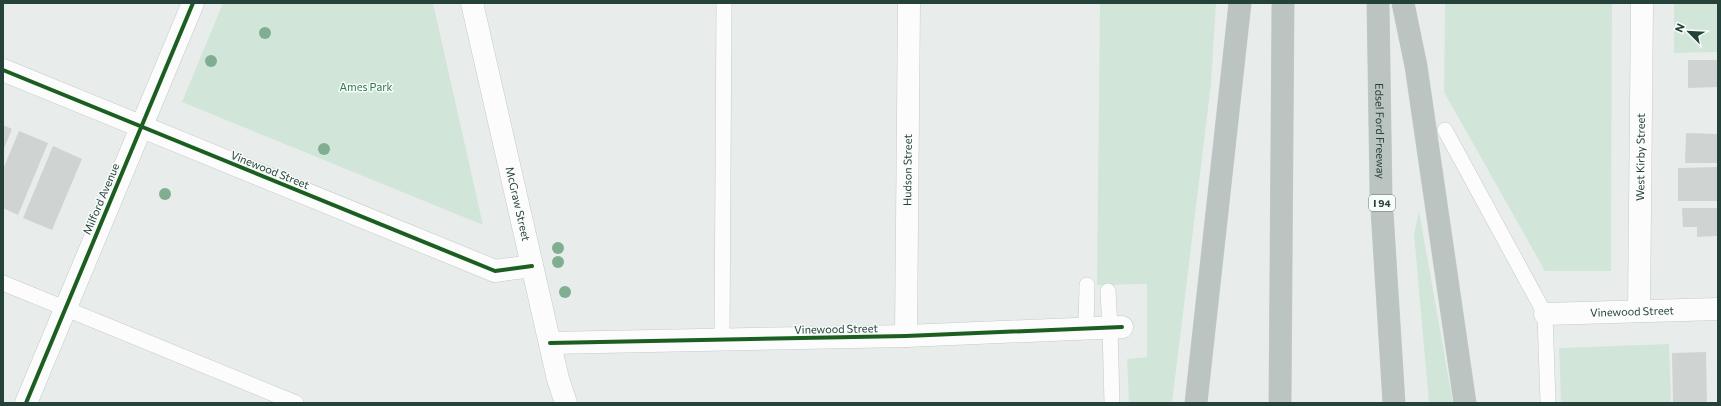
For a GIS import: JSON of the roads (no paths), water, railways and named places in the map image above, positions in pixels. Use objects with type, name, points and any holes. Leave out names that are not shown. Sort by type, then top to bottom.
[{"type":"highway","points":[[1196,403],[1240,3]]},
{"type":"highway","points":[[1280,403],[1283,3]]},
{"type":"highway","name":"Edsel Ford Freeway","points":[[1378,3],[1381,195],[1394,403]]},
{"type":"highway","points":[[1403,3],[1416,66],[1465,403]]},
{"type":"street","name":"Milford Avenue","points":[[26,403],[193,3]]},
{"type":"street","name":"McGraw Street","points":[[472,3],[558,379],[566,403]]},
{"type":"street","name":"Hudson Street","points":[[906,336],[909,3]]},
{"type":"street","name":"West Kirby Street","points":[[1639,311],[1642,3]]},
{"type":"street","name":"Vinewood Street","points":[[3,70],[495,271],[532,266]]},
{"type":"street","name":"Vinewood Street","points":[[1545,314],[1718,308]]},
{"type":"street","name":"Vinewood Street","points":[[550,343],[906,336],[1116,327]]},
{"type":"lane","points":[[722,340],[724,3]]},
{"type":"lane","points":[[1445,130],[1545,314],[1548,403]]},
{"type":"lane","points":[[3,284],[296,403]]},
{"type":"lane","points":[[1086,329],[1087,285]]},
{"type":"lane","points":[[1108,291],[1116,327],[1112,403]]},
{"type":"park label","name":"Ames Park","points":[[366,87]]}]
